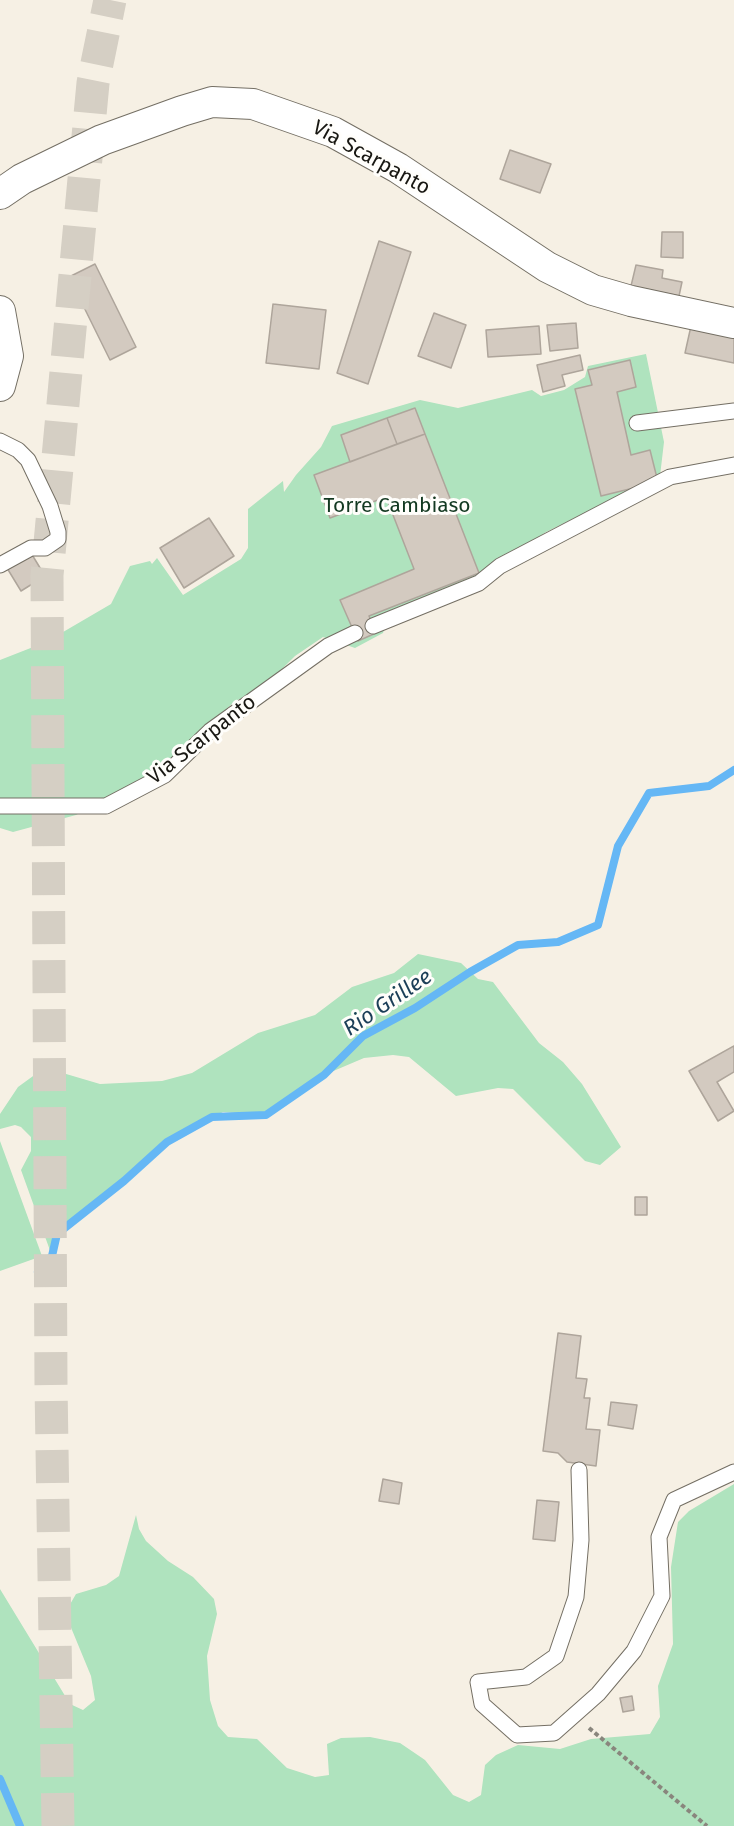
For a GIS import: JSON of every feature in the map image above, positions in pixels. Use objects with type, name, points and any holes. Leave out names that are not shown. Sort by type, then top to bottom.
[{"type":"street","name":"Via Scarpanto","points":[[0,194],[22,179],[102,140],[182,111],[212,102],[253,104],[333,132],[398,168],[547,267],[593,290],[631,302],[734,323]]},
{"type":"street","points":[[0,311],[8,356],[0,386]]},
{"type":"lane","points":[[637,423],[734,411]]},
{"type":"lane","points":[[0,441],[18,450],[28,460],[50,506],[58,532],[58,539],[45,548],[31,548],[0,565]]},
{"type":"lane","points":[[373,626],[479,583],[500,566],[670,477],[734,465]]},
{"type":"lane","name":"Via Scarpanto","points":[[0,806],[106,806],[165,775],[210,731],[328,646],[355,633]]},
{"type":"lane","points":[[579,1470],[581,1540],[576,1597],[556,1656],[526,1677],[478,1682],[482,1704],[517,1735],[554,1733],[598,1694],[634,1651],[662,1596],[659,1537],[674,1500],[734,1473]]},
{"type":"path","points":[[575,1716],[707,1826]]},
{"type":"green space","name":"Torre Cambiaso","points":[[646,354],[664,442],[660,476],[546,532],[488,572],[389,614],[383,633],[355,648],[323,637],[295,656],[261,690],[235,701],[171,761],[110,797],[76,815],[13,832],[0,828],[0,660],[46,642],[111,604],[130,566],[150,561],[152,564],[157,558],[183,595],[241,559],[248,548],[248,509],[283,481],[284,492],[321,447],[332,426],[420,400],[458,408],[532,390],[541,396],[564,390],[585,377],[588,366]]},
{"type":"green space","points":[[418,954],[461,963],[478,979],[493,982],[539,1043],[563,1062],[582,1084],[621,1147],[600,1165],[585,1161],[513,1089],[498,1088],[456,1096],[409,1057],[393,1055],[364,1058],[324,1075],[266,1115],[223,1112],[167,1142],[124,1181],[57,1234],[52,1256],[21,1170],[31,1151],[31,1137],[21,1127],[15,1125],[0,1129],[0,1114],[18,1087],[40,1071],[56,1071],[100,1084],[162,1081],[192,1073],[258,1033],[315,1015],[352,987],[394,973]]},
{"type":"green space","points":[[0,1141],[42,1256],[0,1271]]},
{"type":"green space","points":[[734,1484],[734,1826],[0,1826],[0,1589],[70,1704],[83,1710],[95,1700],[91,1676],[65,1613],[76,1594],[106,1585],[119,1576],[136,1515],[139,1529],[146,1541],[168,1561],[193,1577],[214,1599],[217,1614],[207,1656],[210,1700],[218,1726],[228,1737],[257,1739],[287,1768],[315,1777],[329,1775],[327,1744],[341,1738],[370,1737],[400,1743],[425,1760],[453,1795],[469,1802],[481,1795],[485,1765],[496,1755],[518,1745],[560,1749],[591,1739],[650,1734],[660,1717],[658,1686],[673,1644],[671,1567],[678,1522],[689,1511]]},
{"type":"building","points":[[510,150],[551,164],[540,193],[500,179]]},
{"type":"building","points":[[662,232],[683,232],[683,258],[661,257]]},
{"type":"building","points":[[379,241],[411,252],[368,384],[337,373]]},
{"type":"building","points":[[95,264],[136,347],[110,360],[69,277]]},
{"type":"building","points":[[636,265],[663,270],[662,278],[682,282],[679,296],[631,286]]},
{"type":"building","points":[[273,304],[326,310],[319,369],[266,363]]},
{"type":"building","points":[[434,313],[466,325],[451,368],[418,356]]},
{"type":"building","points":[[576,323],[578,348],[550,351],[547,325]]},
{"type":"building","points":[[539,326],[541,354],[488,357],[486,330]]},
{"type":"building","points":[[691,326],[734,334],[734,363],[685,353]]},
{"type":"building","points":[[580,355],[583,370],[562,375],[565,386],[543,392],[537,365]]},
{"type":"building","points":[[630,360],[636,387],[617,392],[631,455],[650,450],[658,482],[601,496],[575,389],[592,385],[588,370]]},
{"type":"building","points":[[415,408],[425,434],[397,444],[387,418]]},
{"type":"building","points":[[387,418],[397,444],[350,462],[341,435]]},
{"type":"building","points":[[425,434],[479,573],[369,616],[376,633],[358,641],[340,600],[414,569],[386,497],[330,518],[314,475]]},
{"type":"building","points":[[209,518],[234,556],[184,588],[160,548]]},
{"type":"building","points":[[31,553],[45,576],[21,591],[7,568]]},
{"type":"building","points":[[734,1046],[734,1072],[717,1082],[734,1111],[718,1121],[689,1071]]},
{"type":"building","points":[[635,1197],[647,1197],[647,1215],[635,1215]]},
{"type":"building","points":[[558,1333],[581,1336],[576,1378],[587,1379],[584,1398],[590,1398],[586,1429],[600,1430],[596,1466],[567,1462],[558,1453],[543,1451]]},
{"type":"building","points":[[611,1402],[637,1405],[633,1429],[608,1425]]},
{"type":"building","points":[[383,1479],[402,1483],[399,1504],[379,1501]]},
{"type":"building","points":[[537,1500],[559,1502],[555,1541],[533,1539]]},
{"type":"building","points":[[632,1696],[634,1710],[623,1712],[620,1698]]},
{"type":"waterway","name":"Rio Grillee","points":[[38,1272],[52,1256],[57,1234],[124,1181],[167,1142],[212,1117],[266,1115],[324,1075],[363,1036],[415,1008],[470,972],[518,945],[558,942],[598,925],[618,846],[649,793],[709,786],[734,770]]},
{"type":"waterway","points":[[0,1779],[20,1826]]},
{"type":"tunnel","points":[[58,1826],[51,1385],[47,575],[93,83],[110,0]]}]
